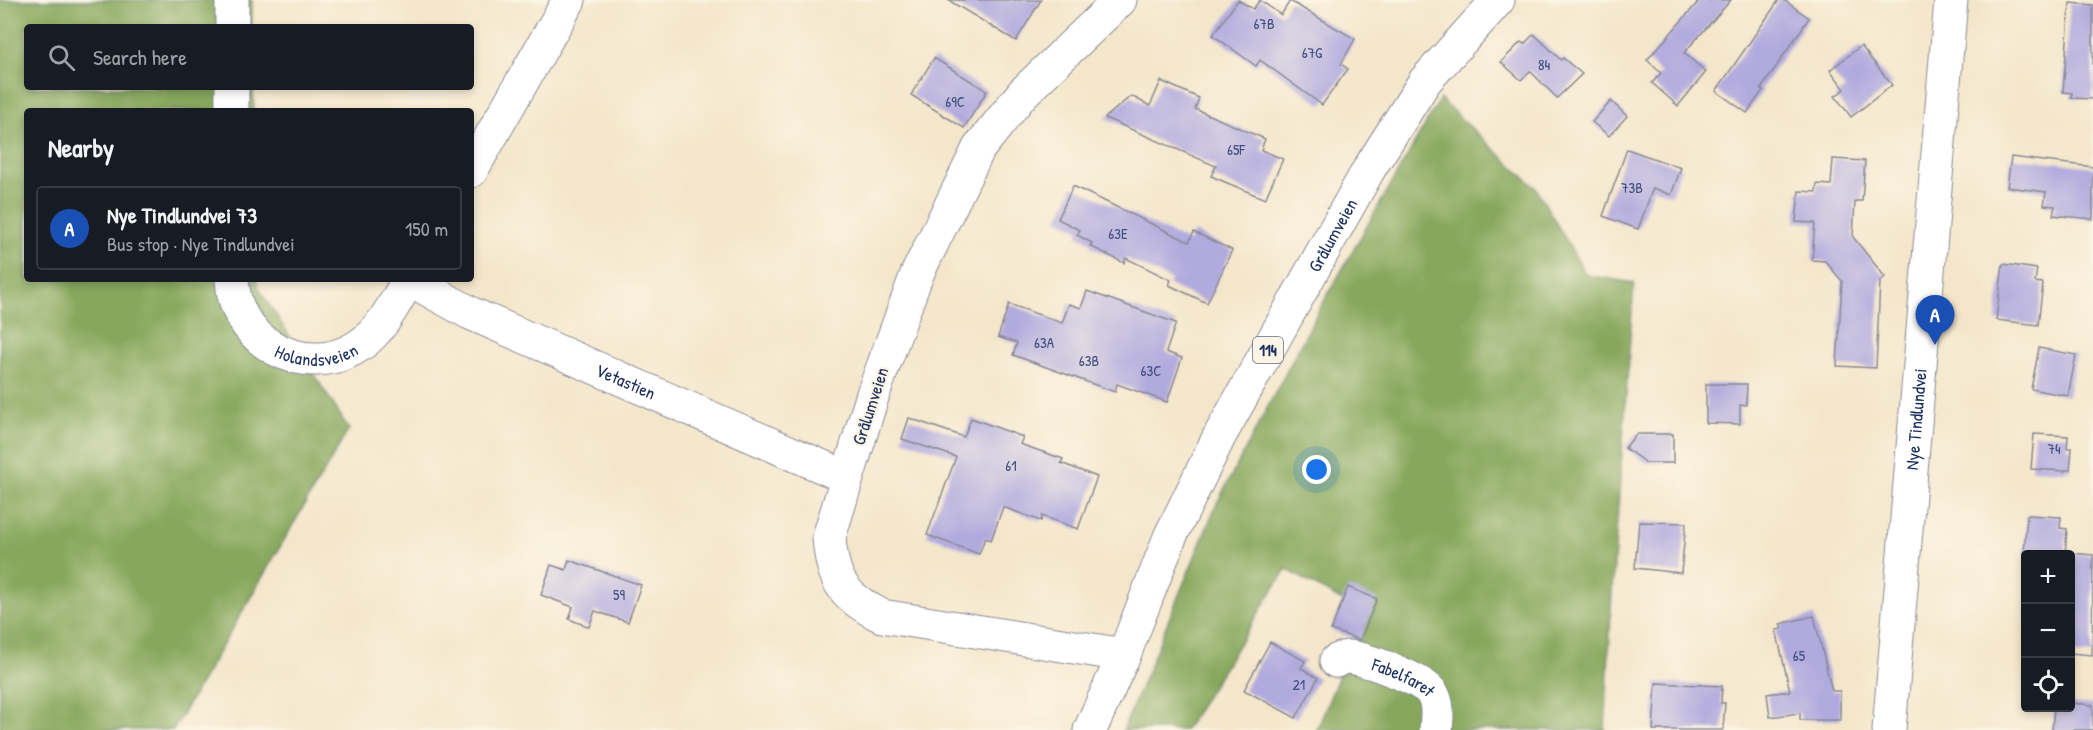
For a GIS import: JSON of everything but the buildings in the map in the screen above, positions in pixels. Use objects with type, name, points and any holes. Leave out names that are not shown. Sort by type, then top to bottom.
[{"type":"street","points":[[232,0],[232,24]]},
{"type":"street","points":[[474,166],[569,0]]},
{"type":"street","name":"Grålumveien","points":[[1120,0],[1023,93],[979,148],[917,274],[873,394],[829,537],[830,554],[836,578],[862,607],[882,616],[1124,655]]},
{"type":"street","name":"Grålumveien","points":[[1090,730],[1124,655],[1170,537],[1219,437],[1369,169],[1425,81],[1498,0]]},
{"type":"street","name":"Nye Tindlundvei","points":[[1889,730],[1951,0]]},
{"type":"street","points":[[232,90],[232,108]]},
{"type":"street","name":"Holandsveien","points":[[232,282],[239,312],[252,331],[266,344],[281,352],[310,359],[340,355],[358,347],[372,336],[383,323],[407,282]]},
{"type":"street","name":"Vetastien","points":[[414,282],[470,313],[846,477]]},
{"type":"street","name":"Fabelfaret","points":[[1336,661],[1351,657],[1384,667],[1411,678],[1430,690],[1436,703],[1436,730]]},
{"type":"green space","points":[[0,0],[252,0],[252,24],[24,24],[24,90],[253,90],[254,108],[24,108],[24,282],[257,282],[258,287],[349,429],[173,730],[0,730]]},
{"type":"green space","points":[[1440,99],[1536,188],[1586,275],[1634,283],[1612,591],[1605,730],[1317,730],[1364,613],[1286,569],[1185,730],[1123,730],[1217,503],[1320,308]]},
{"type":"place","name":"Nye Tindlundvei 73","points":[[1935,345]]}]
